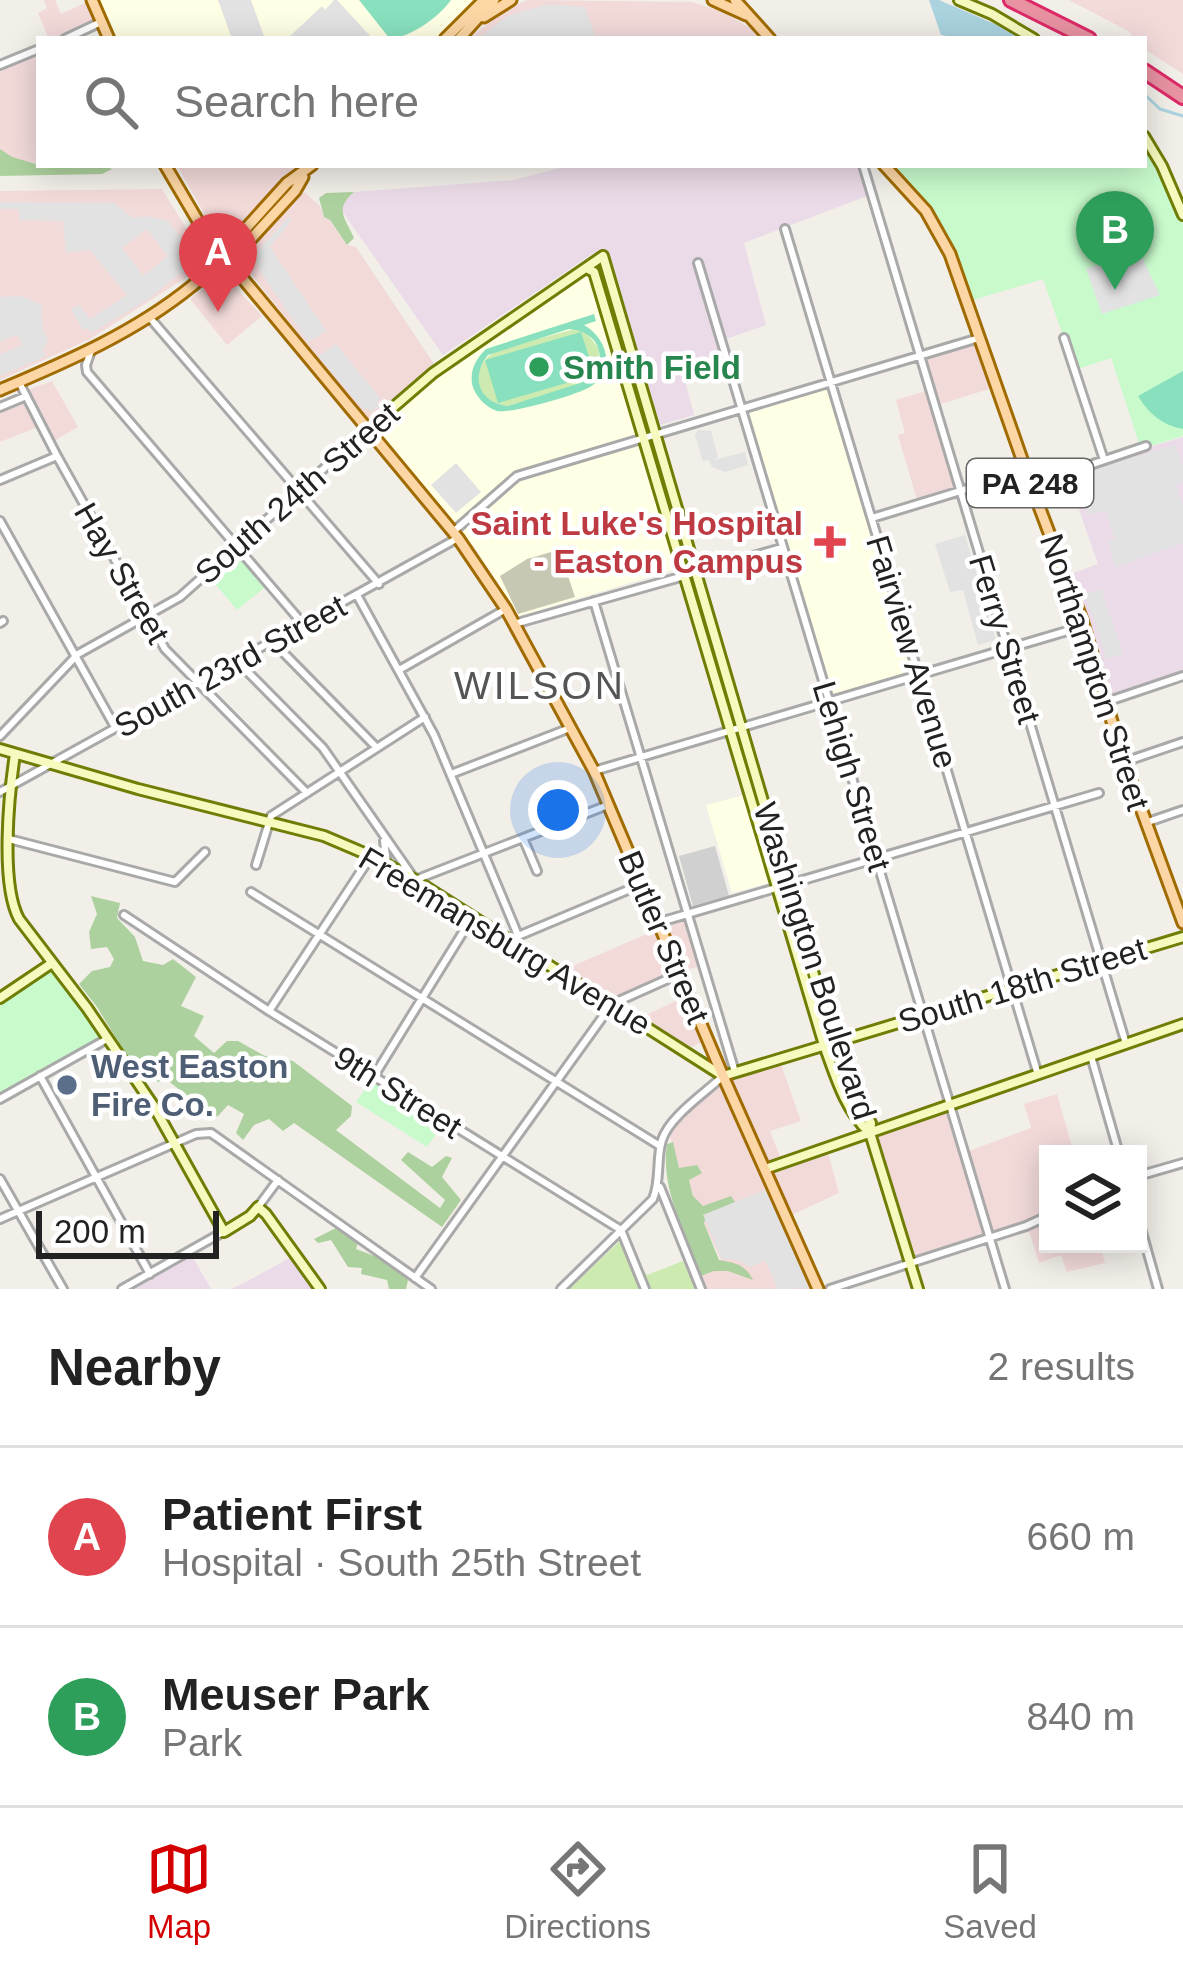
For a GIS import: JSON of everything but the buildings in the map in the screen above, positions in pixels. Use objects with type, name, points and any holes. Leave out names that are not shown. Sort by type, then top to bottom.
[{"type":"highway","points":[[1011,0],[1083,36]]},
{"type":"highway","points":[[1027,0],[1098,36]]},
{"type":"highway","points":[[1147,69],[1183,93]]},
{"type":"main road","points":[[92,0],[108,36]]},
{"type":"main road","points":[[448,36],[484,0]]},
{"type":"main road","points":[[462,36],[494,0]]},
{"type":"main road","points":[[475,24],[511,0]]},
{"type":"main road","points":[[712,0],[748,16]]},
{"type":"main road","points":[[735,0],[767,36]]},
{"type":"main road","name":"Butler Street","points":[[167,168],[197,222],[455,535],[506,609],[594,772],[680,974],[729,1074],[818,1289]]},
{"type":"main road","name":"Northampton Street","points":[[887,168],[921,205],[942,237],[1084,626],[1124,762],[1183,922]]},
{"type":"main road","points":[[0,390],[91,351],[185,291],[224,257],[238,253],[295,191],[308,169]]},
{"type":"street","points":[[959,0],[1029,36]]},
{"type":"street","points":[[71,36],[101,22]]},
{"type":"street","points":[[0,65],[36,51]]},
{"type":"street","points":[[1147,141],[1183,215]]},
{"type":"street","name":"Ferry Street","points":[[864,168],[1126,1044]]},
{"type":"street","name":"Fairview Avenue","points":[[785,229],[1038,1075]]},
{"type":"street","name":"South 24th Street","points":[[0,736],[76,656],[180,597],[433,373],[602,256]]},
{"type":"street","name":"Washington Boulevard","points":[[602,256],[696,572],[736,729]]},
{"type":"street","name":"Lehigh Street","points":[[698,263],[1005,1289]]},
{"type":"street","name":"Washington Boulevard","points":[[585,268],[594,272],[829,1043],[850,1107],[870,1133],[918,1289]]},
{"type":"street","points":[[149,316],[379,584]]},
{"type":"street","name":"South 23rd Street","points":[[0,792],[379,584],[455,535],[518,476],[979,338]]},
{"type":"street","points":[[1064,338],[1104,460]]},
{"type":"street","points":[[91,351],[87,372],[303,624]]},
{"type":"street","name":"Hay Street","points":[[19,382],[169,655],[307,793]]},
{"type":"street","points":[[0,407],[25,397]]},
{"type":"street","points":[[1031,485],[1146,446]]},
{"type":"street","points":[[0,480],[56,456]]},
{"type":"street","points":[[872,518],[1026,471]]},
{"type":"street","points":[[0,521],[116,729]]},
{"type":"street","points":[[0,542],[8,534]]},
{"type":"street","points":[[514,624],[783,547]]},
{"type":"street","points":[[357,595],[425,717],[517,940],[642,884]]},
{"type":"street","points":[[561,1289],[653,1199],[660,1146],[668,1126],[729,1074],[688,914],[594,602]]},
{"type":"street","points":[[399,670],[506,609]]},
{"type":"street","points":[[594,772],[1084,626]]},
{"type":"street","points":[[272,641],[376,747]]},
{"type":"street","points":[[237,662],[323,748],[415,880],[608,805]]},
{"type":"street","points":[[1106,702],[1183,676]]},
{"type":"street","points":[[256,865],[267,821],[425,717]]},
{"type":"street","points":[[451,774],[571,728]]},
{"type":"street","points":[[1124,762],[1183,742]]},
{"type":"street","name":"Freemansburg Avenue","points":[[0,749],[324,836],[371,856],[517,940],[729,1074]]},
{"type":"street","points":[[16,753],[9,839],[14,909],[153,1105],[224,1232]]},
{"type":"street","points":[[658,922],[1100,793]]},
{"type":"street","points":[[1145,823],[1183,809]]},
{"type":"street","points":[[380,832],[387,864]]},
{"type":"street","points":[[523,838],[537,871]]},
{"type":"street","points":[[9,839],[175,881],[205,852]]},
{"type":"street","points":[[269,1011],[371,856]]},
{"type":"street","points":[[251,892],[660,1146]]},
{"type":"street","name":"9th Street","points":[[124,916],[621,1230]]},
{"type":"street","points":[[374,1076],[472,916]]},
{"type":"street","name":"South 18th Street","points":[[729,1074],[1183,937]]},
{"type":"street","points":[[0,998],[52,964]]},
{"type":"street","points":[[415,1277],[612,1004],[680,974]]},
{"type":"street","points":[[765,1169],[1183,1024]]},
{"type":"street","points":[[0,1099],[108,1038]]},
{"type":"street","points":[[1090,1056],[1116,1145]]},
{"type":"street","points":[[40,1076],[150,1274]]},
{"type":"street","points":[[0,1219],[196,1134],[211,1133],[430,1289]]},
{"type":"street","points":[[1147,1173],[1183,1163]]},
{"type":"street","points":[[0,1179],[63,1289]]},
{"type":"street","points":[[122,1289],[250,1216],[278,1180]]},
{"type":"street","points":[[658,1180],[701,1289]]},
{"type":"street","points":[[258,1207],[320,1289]]},
{"type":"street","points":[[830,1289],[1039,1219]]},
{"type":"street","points":[[621,1230],[645,1289]]},
{"type":"street","points":[[1147,1248],[1159,1289]]},
{"type":"shaded area","points":[[44,0],[55,0],[61,14],[87,2],[94,20],[69,31],[69,36],[48,36],[38,13],[47,8]]},
{"type":"shaded area","points":[[97,0],[480,0],[442,36],[113,36]]},
{"type":"shaded area","points":[[218,0],[251,0],[264,36],[231,36]]},
{"type":"shaded area","points":[[337,0],[370,36],[290,36],[322,6],[325,10]]},
{"type":"shaded area","points":[[528,0],[692,2],[723,12],[757,36],[472,36],[509,7]]},
{"type":"shaded area","points":[[1069,0],[1183,0],[1183,74],[1147,51],[1147,36]]},
{"type":"shaded area","points":[[548,4],[585,7],[595,36],[481,36],[507,16]]},
{"type":"shaded area","points":[[36,46],[36,163],[0,167],[0,61]]},
{"type":"shaded area","points":[[179,168],[301,168],[231,242],[217,237]]},
{"type":"shaded area","points":[[560,168],[859,168],[867,196],[744,243],[766,325],[717,342],[724,371],[685,381],[694,415],[660,425],[602,251],[443,355],[342,211],[344,201],[354,192],[513,180]]},
{"type":"shaded area","points":[[162,189],[205,259],[193,273],[90,339],[0,380],[0,191]]},
{"type":"shaded area","points":[[304,192],[320,206],[347,245],[356,247],[434,364],[369,420],[248,265],[255,245]]},
{"type":"shaded area","points":[[0,202],[114,203],[133,218],[168,221],[194,255],[192,264],[147,300],[91,333],[88,328],[83,330],[71,309],[79,305],[90,319],[127,295],[90,250],[66,253],[63,221],[19,220],[19,209],[0,209]],"holes":[[[147,229],[168,256],[143,276],[122,248]]]},
{"type":"shaded area","points":[[289,217],[292,220],[270,247],[326,331],[308,342],[256,260],[260,248]]},
{"type":"shaded area","points":[[1139,251],[1160,295],[1102,314],[1086,269]]},
{"type":"shaded area","points":[[589,275],[676,569],[516,617],[475,548],[375,431],[441,373]]},
{"type":"shaded area","points":[[225,276],[262,316],[227,345],[190,299]]},
{"type":"shaded area","points":[[20,296],[41,304],[46,356],[0,376],[0,354],[22,345],[17,335],[0,342],[0,297]]},
{"type":"shaded area","points":[[336,344],[381,399],[371,412],[364,410],[318,356]]},
{"type":"shaded area","points":[[976,344],[989,389],[931,407],[955,488],[917,500],[898,435],[905,433],[896,400],[929,390],[920,360]]},
{"type":"shaded area","points":[[52,381],[78,427],[54,441],[46,424],[0,442],[0,410],[22,401],[27,390]]},
{"type":"shaded area","name":"Saint Luke's Hospital - Easton Campus","points":[[828,389],[912,672],[833,695],[749,412]]},
{"type":"shaded area","points":[[698,430],[711,431],[718,457],[714,460],[745,452],[748,465],[725,472],[703,461],[695,436]]},
{"type":"shaded area","points":[[1183,437],[1183,678],[1109,703],[1068,575],[1098,564],[1066,472]]},
{"type":"shaded area","points":[[1175,445],[1183,466],[1183,482],[1176,485],[1183,505],[1183,543],[1116,567],[1108,542],[1115,539],[1105,510],[1088,515],[1074,475]]},
{"type":"shaded area","points":[[456,463],[481,492],[456,513],[431,485]]},
{"type":"shaded area","points":[[965,535],[996,640],[978,645],[963,590],[950,592],[935,544]]},
{"type":"shaded area","points":[[558,550],[569,564],[566,570],[575,597],[518,614],[500,576],[527,559]]},
{"type":"shaded area","points":[[1101,589],[1123,653],[1107,659],[1085,594]]},
{"type":"shaded area","points":[[744,795],[769,883],[732,893],[706,805]]},
{"type":"shaded area","points":[[715,846],[729,896],[693,906],[679,856]]},
{"type":"shaded area","points":[[690,915],[703,966],[679,971],[709,1038],[690,1048],[641,1017],[683,998],[673,976],[612,1001],[561,971],[654,931],[654,926]]},
{"type":"shaded area","points":[[779,1059],[801,1121],[770,1131],[782,1162],[827,1149],[839,1193],[787,1217],[818,1289],[698,1289],[695,1280],[701,1276],[726,1271],[704,1223],[706,1216],[679,1169],[669,1133],[672,1124],[723,1075]]},
{"type":"shaded area","points":[[1057,1094],[1071,1145],[1039,1145],[1039,1253],[1102,1253],[1105,1263],[1067,1272],[1061,1255],[1039,1263],[1027,1225],[912,1260],[873,1132],[952,1103],[966,1152],[1031,1128],[1024,1104]]},
{"type":"shaded area","points":[[767,1189],[809,1288],[778,1289],[765,1260],[751,1267],[722,1259],[703,1215]]},
{"type":"shaded area","points":[[297,1254],[318,1289],[230,1289],[244,1283]]},
{"type":"shaded area","points":[[192,1256],[211,1289],[131,1289]]},
{"type":"green space","points":[[359,0],[451,0],[424,25],[407,34],[388,36]]},
{"type":"green space","points":[[1147,147],[1183,224],[1183,436],[1141,449],[1111,358],[1075,370],[1043,279],[967,302],[942,237],[886,168],[1147,168]]},
{"type":"green space","points":[[0,149],[36,168],[112,169],[102,174],[0,176]]},
{"type":"green space","points":[[354,192],[343,209],[354,238],[347,245],[324,217],[319,198],[326,193]]},
{"type":"green space","name":"Smith Field","points":[[594,314],[596,321],[584,325],[606,354],[604,372],[590,387],[504,411],[488,407],[475,393],[475,365],[486,349]],"holes":[[[569,329],[581,332],[485,360],[498,403],[594,375],[590,380],[508,406],[498,404],[490,400],[480,388],[479,372],[483,363],[488,355]],[[581,332],[599,350],[595,375]]]},
{"type":"green space","name":"Smith Field","points":[[575,329],[587,333],[599,349],[598,370],[585,384],[508,406],[481,391],[482,365],[499,349]]},
{"type":"green space","points":[[1183,371],[1183,429],[1157,418],[1138,396]]},
{"type":"green space","points":[[236,546],[269,584],[237,610],[206,573]]},
{"type":"green space","points":[[91,896],[120,903],[117,918],[135,937],[143,961],[163,965],[173,959],[196,977],[181,1006],[204,1016],[194,1036],[214,1053],[227,1041],[238,1041],[265,1056],[293,1061],[352,1106],[351,1116],[336,1130],[440,1208],[445,1200],[401,1160],[408,1152],[432,1167],[446,1156],[452,1158],[442,1177],[461,1200],[442,1227],[294,1123],[283,1131],[269,1119],[254,1125],[243,1140],[236,1133],[244,1114],[228,1105],[218,1116],[205,1119],[183,1102],[181,1091],[166,1079],[158,1082],[130,1061],[79,984],[92,971],[110,967],[114,959],[107,947],[91,949],[89,932],[97,914]]},
{"type":"green space","points":[[52,963],[108,1038],[0,1099],[0,995]]},
{"type":"green space","points":[[374,1076],[445,1121],[427,1147],[356,1102]]},
{"type":"green space","points":[[673,1142],[679,1168],[697,1165],[702,1173],[689,1180],[693,1196],[703,1206],[731,1196],[735,1202],[707,1216],[704,1223],[719,1260],[743,1267],[753,1280],[728,1271],[701,1276],[667,1178],[667,1144]]},
{"type":"green space","points":[[338,1227],[358,1243],[356,1249],[377,1257],[408,1280],[406,1289],[389,1289],[387,1280],[348,1267],[331,1240],[318,1243],[314,1239]]},
{"type":"green space","points":[[621,1240],[647,1275],[683,1261],[695,1289],[569,1289]]},
{"type":"water","points":[[929,0],[939,0],[1015,36],[947,36],[941,35]]},
{"type":"waterway","points":[[1147,97],[1160,109],[1183,116]]},
{"type":"place","name":"Meuser Park","points":[[1115,290]]},
{"type":"place","name":"Patient First","points":[[218,312]]},
{"type":"place","name":"Smith Field","points":[[539,367]]},
{"type":"place","name":"Saint Luke's Hospital - Easton Campus","points":[[830,542]]},
{"type":"place","name":"West Easton Fire Co.","points":[[67,1085]]},
{"type":"district","name":"WILSON","points":[[540,685]]}]
